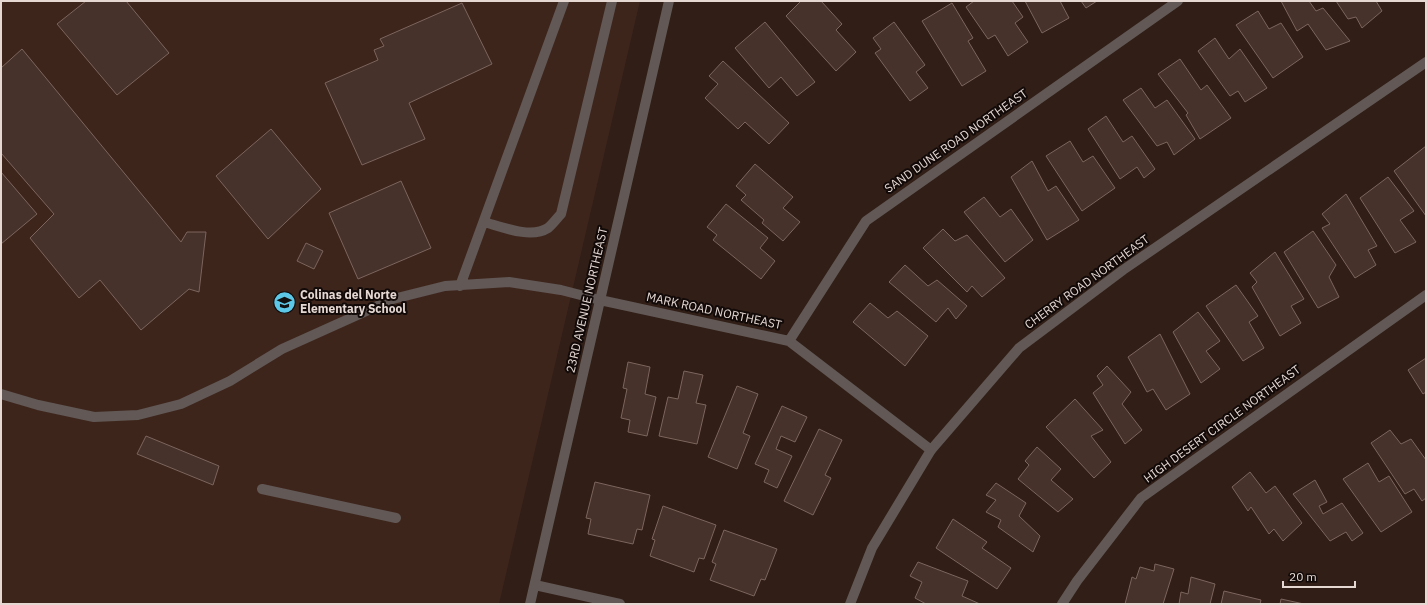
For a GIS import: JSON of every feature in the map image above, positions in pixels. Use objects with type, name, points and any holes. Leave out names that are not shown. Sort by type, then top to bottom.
[{"type":"street","points":[[460,286],[564,1]]},
{"type":"street","points":[[484,222],[514,230],[531,232],[548,228],[561,214],[612,1]]},
{"type":"street","name":"23RD AVENUE NORTHEAST","points":[[530,604],[669,1]]},
{"type":"street","name":"SAND DUNE ROAD NORTHEAST","points":[[789,341],[866,221],[1178,1]]},
{"type":"street","name":"CHERRY ROAD NORTHEAST","points":[[850,604],[872,548],[931,450],[1019,348],[1123,270],[1426,62]]},
{"type":"street","name":"MARK ROAD NORTHEAST","points":[[1,394],[38,405],[94,417],[138,415],[180,404],[230,381],[282,349],[393,299],[445,286],[509,282],[561,290],[600,300],[789,341],[931,450]]},
{"type":"street","name":"HIGH DESERT CIRCLE NORTHEAST","points":[[1062,604],[1077,581],[1141,498],[1426,295]]},
{"type":"street","points":[[262,489],[396,518]]},
{"type":"street","points":[[534,585],[620,604]]},
{"type":"shaded area","name":"Colinas del Norte Elementary School","points":[[1,1],[640,1],[499,604],[1,604]]},
{"type":"building","points":[[86,1],[126,1],[169,53],[117,95],[57,24]]},
{"type":"building","points":[[801,1],[821,1],[842,24],[836,30],[856,52],[836,71],[786,16]]},
{"type":"building","points":[[974,1],[1012,1],[1023,17],[1015,23],[1028,42],[1008,56],[995,35],[988,39],[966,7]]},
{"type":"building","points":[[1025,1],[1060,1],[1069,18],[1042,33]]},
{"type":"building","points":[[1081,1],[1097,1],[1086,8]]},
{"type":"building","points":[[1281,1],[1309,1],[1316,11],[1323,8],[1350,41],[1326,50],[1308,24],[1297,31]]},
{"type":"building","points":[[1336,1],[1376,1],[1382,11],[1362,28],[1356,17],[1348,19]]},
{"type":"building","points":[[462,3],[492,64],[409,103],[425,139],[362,165],[325,83],[378,60],[374,50],[384,46],[380,39]]},
{"type":"building","points":[[952,3],[973,38],[968,41],[986,71],[962,86],[922,21]]},
{"type":"building","points":[[1258,11],[1269,29],[1281,23],[1303,57],[1273,78],[1236,25]]},
{"type":"building","points":[[765,22],[815,82],[797,96],[781,77],[769,88],[735,48]]},
{"type":"building","points":[[894,22],[925,65],[916,72],[928,88],[910,101],[875,53],[881,49],[873,38]]},
{"type":"building","points":[[1215,38],[1229,59],[1240,49],[1267,88],[1245,102],[1238,91],[1230,96],[1198,51]]},
{"type":"building","points":[[22,49],[181,242],[187,232],[206,232],[199,292],[189,289],[141,330],[100,280],[79,298],[30,238],[54,214],[1,153],[1,68]]},
{"type":"building","points":[[1180,59],[1201,90],[1207,85],[1231,118],[1200,139],[1186,115],[1188,113],[1158,74]]},
{"type":"building","points":[[723,61],[789,123],[769,144],[745,122],[738,129],[705,98],[718,84],[709,76]]},
{"type":"building","points":[[1141,88],[1155,108],[1167,100],[1195,139],[1174,155],[1167,142],[1157,146],[1123,100]]},
{"type":"building","points":[[1106,116],[1123,142],[1132,136],[1155,169],[1144,178],[1137,167],[1120,179],[1088,129]]},
{"type":"building","points":[[271,129],[321,189],[268,239],[216,176]]},
{"type":"building","points":[[1070,141],[1083,162],[1093,156],[1115,188],[1082,211],[1046,156]]},
{"type":"building","points":[[1426,146],[1426,216],[1394,171]]},
{"type":"building","points":[[1032,161],[1048,191],[1056,186],[1079,220],[1047,240],[1011,177]]},
{"type":"building","points":[[755,164],[793,197],[783,208],[800,222],[783,241],[762,223],[764,220],[741,200],[746,195],[736,186]]},
{"type":"building","points":[[1,172],[37,214],[1,244]]},
{"type":"building","points":[[1388,177],[1414,211],[1400,220],[1416,242],[1395,253],[1360,198]]},
{"type":"building","points":[[401,181],[431,248],[358,279],[329,213]]},
{"type":"building","points":[[1346,194],[1377,246],[1368,250],[1376,265],[1355,278],[1322,228],[1330,224],[1322,214]]},
{"type":"building","points":[[984,197],[1000,217],[1011,209],[1033,240],[1005,262],[964,212]]},
{"type":"building","points":[[726,204],[768,238],[760,248],[775,261],[761,279],[713,240],[717,235],[707,227]]},
{"type":"building","points":[[943,229],[955,241],[967,235],[1005,278],[982,297],[972,286],[967,292],[923,248]]},
{"type":"building","points":[[1313,231],[1336,265],[1329,277],[1339,297],[1318,308],[1284,252]]},
{"type":"building","points":[[306,243],[323,251],[314,269],[297,261]]},
{"type":"building","points":[[1275,252],[1304,299],[1291,306],[1301,323],[1280,336],[1252,287],[1257,282],[1250,273]]},
{"type":"building","points":[[905,265],[928,286],[937,280],[967,306],[956,319],[948,308],[936,322],[889,282]]},
{"type":"building","points":[[1236,285],[1258,316],[1249,322],[1264,348],[1243,361],[1206,306]]},
{"type":"building","points":[[870,303],[888,318],[897,311],[928,336],[905,366],[853,322]]},
{"type":"building","points":[[1198,312],[1220,341],[1206,351],[1220,369],[1201,383],[1173,332]]},
{"type":"building","points":[[1160,334],[1190,394],[1166,410],[1153,389],[1147,392],[1128,357]]},
{"type":"building","points":[[1426,358],[1426,392],[1423,394],[1408,370]]},
{"type":"building","points":[[628,362],[650,367],[645,394],[656,397],[647,436],[628,432],[630,420],[621,418],[627,389],[623,388]]},
{"type":"building","points":[[1107,366],[1131,392],[1122,404],[1142,430],[1125,444],[1093,393],[1103,385],[1097,376]]},
{"type":"building","points":[[684,371],[703,375],[696,403],[706,405],[697,444],[659,436],[668,397],[678,399]]},
{"type":"building","points":[[737,386],[758,394],[743,433],[750,436],[737,469],[708,457]]},
{"type":"building","points":[[1075,399],[1103,430],[1091,436],[1111,462],[1094,478],[1046,427]]},
{"type":"building","points":[[782,406],[807,417],[795,442],[781,436],[776,449],[792,456],[777,488],[764,482],[769,470],[755,464]]},
{"type":"building","points":[[819,429],[842,440],[825,475],[831,478],[813,515],[784,501]]},
{"type":"building","points":[[1390,430],[1401,444],[1411,439],[1426,460],[1426,498],[1422,501],[1414,489],[1405,494],[1371,443]]},
{"type":"building","points":[[146,436],[219,466],[213,485],[137,454]]},
{"type":"building","points":[[1037,447],[1061,469],[1051,480],[1073,499],[1058,512],[1018,479],[1029,465],[1025,461]]},
{"type":"building","points":[[1368,463],[1379,482],[1389,476],[1412,512],[1381,532],[1343,479]]},
{"type":"building","points":[[1250,472],[1266,493],[1275,486],[1302,523],[1283,541],[1274,529],[1269,534],[1251,507],[1248,511],[1232,487]]},
{"type":"building","points":[[1315,480],[1327,502],[1319,506],[1323,514],[1342,503],[1363,533],[1352,541],[1346,532],[1330,541],[1293,494]]},
{"type":"building","points":[[595,482],[650,495],[642,530],[637,529],[633,544],[588,534],[591,519],[586,518]]},
{"type":"building","points":[[996,483],[1026,503],[1019,516],[1040,536],[1033,552],[998,527],[1001,520],[986,512],[996,500],[986,495]]},
{"type":"building","points":[[663,506],[716,525],[704,559],[699,558],[694,572],[650,556],[655,540],[652,539]]},
{"type":"building","points":[[953,519],[987,542],[982,548],[1011,568],[997,589],[936,548]]},
{"type":"building","points":[[724,530],[777,549],[765,580],[761,579],[754,596],[710,580],[716,564],[712,562]]},
{"type":"building","points":[[918,562],[968,581],[962,596],[980,604],[926,604],[915,598],[922,582],[910,576]]},
{"type":"building","points":[[1155,564],[1174,569],[1163,604],[1125,604],[1132,577],[1136,579],[1140,567],[1154,571]]},
{"type":"building","points":[[1191,577],[1215,584],[1210,604],[1179,604],[1181,592],[1188,594]]},
{"type":"building","points":[[1224,591],[1261,600],[1260,604],[1221,604]]},
{"type":"building","points":[[1281,599],[1304,604],[1280,604]]},
{"type":"place","name":"Colinas del Norte Elementary School","points":[[285,302]]}]
